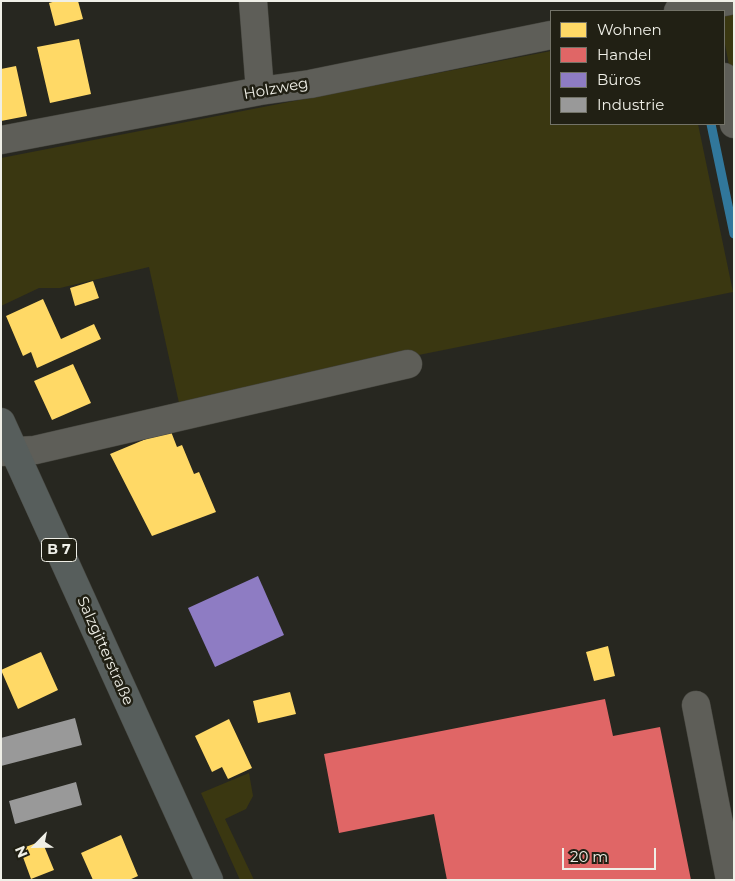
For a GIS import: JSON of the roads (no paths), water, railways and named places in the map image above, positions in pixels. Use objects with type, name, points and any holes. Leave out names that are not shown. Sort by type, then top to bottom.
[{"type":"main road","name":"Salzgitterstraße","points":[[1,422],[8,451],[209,880]]},
{"type":"street","points":[[253,1],[260,91]]},
{"type":"street","points":[[684,10],[713,5]]},
{"type":"street","name":"Holzweg","points":[[1,140],[260,91],[310,84],[550,35]]},
{"type":"street","points":[[725,82],[734,124]]},
{"type":"street","points":[[8,451],[35,450],[408,364]]},
{"type":"street","points":[[696,705],[730,880]]},
{"type":"waterway","points":[[711,125],[734,234]]}]
